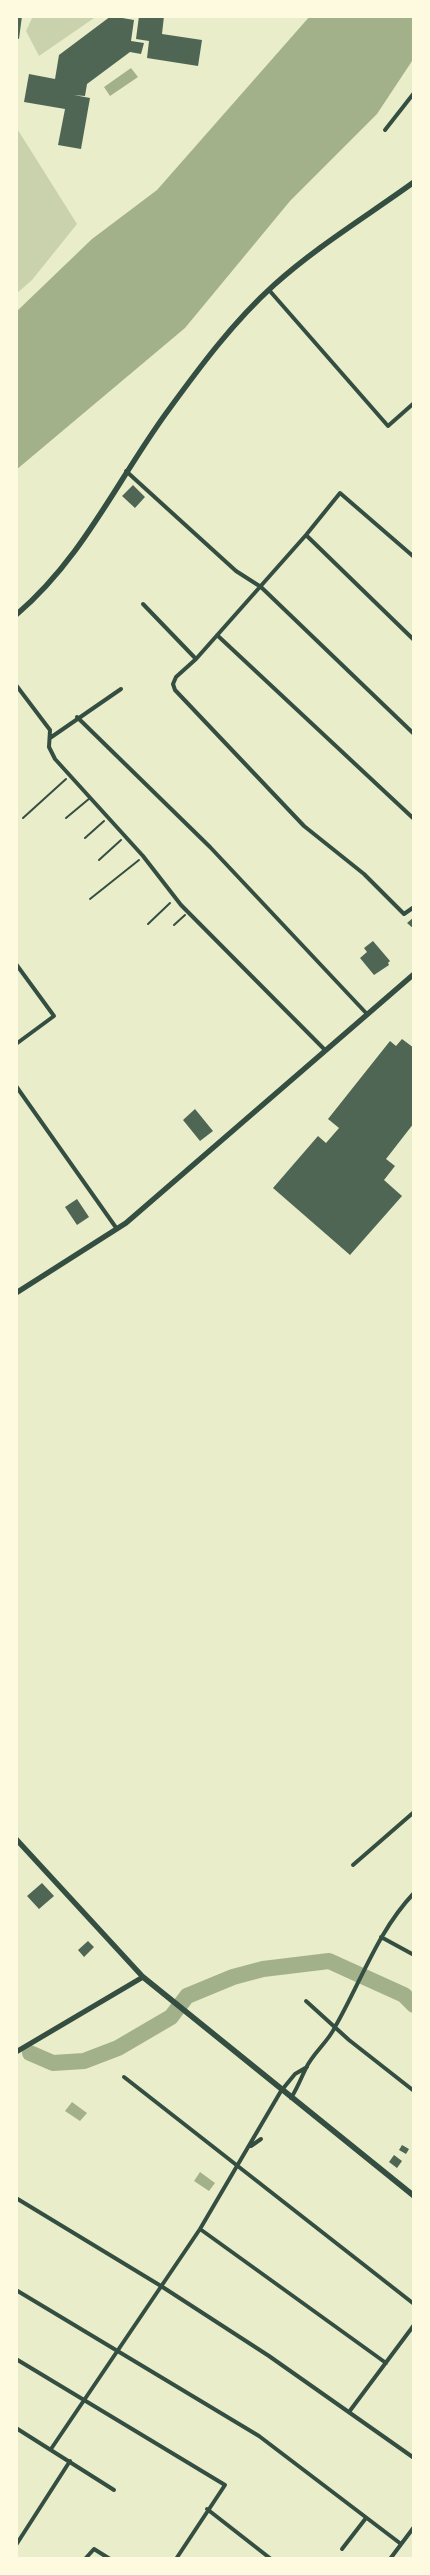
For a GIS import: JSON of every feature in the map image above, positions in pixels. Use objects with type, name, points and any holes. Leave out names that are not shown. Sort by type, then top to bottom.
[{"type":"main road","points":[[16,615],[60,572],[78,550],[126,471],[167,412],[243,315],[269,290],[301,264],[414,182]]},
{"type":"main road","points":[[16,1293],[117,1229],[234,1131],[414,974]]},
{"type":"main road","points":[[16,1839],[143,1977],[281,2091],[414,2196]]},
{"type":"street","points":[[385,130],[414,94]]},
{"type":"street","points":[[269,290],[388,426],[414,402]]},
{"type":"street","points":[[126,471],[236,571],[261,587],[414,734]]},
{"type":"street","points":[[414,557],[340,493],[261,587],[196,659],[176,676],[173,684],[304,826],[364,874],[404,914],[414,907]]},
{"type":"street","points":[[306,535],[414,640]]},
{"type":"street","points":[[143,604],[196,659]]},
{"type":"street","points":[[217,635],[414,819]]},
{"type":"street","points":[[16,685],[50,730],[49,747],[55,759],[143,856],[188,912],[325,1050]]},
{"type":"street","points":[[49,740],[77,717],[121,688]]},
{"type":"street","points":[[77,717],[210,847],[367,1014]]},
{"type":"street","points":[[16,964],[54,1016],[16,1044]]},
{"type":"street","points":[[16,1086],[117,1229]]},
{"type":"street","points":[[353,1865],[414,1812]]},
{"type":"street","points":[[290,2098],[303,2080],[307,2067],[335,2028],[362,1971],[381,1937],[402,1905],[414,1893]]},
{"type":"street","points":[[381,1937],[414,1955]]},
{"type":"street","points":[[16,2052],[143,1977]]},
{"type":"street","points":[[306,2001],[335,2028],[414,2091]]},
{"type":"street","points":[[51,2449],[200,2229],[281,2091],[295,2074],[307,2067]]},
{"type":"street","points":[[124,2077],[414,2304]]},
{"type":"street","points":[[249,2148],[261,2139]]},
{"type":"street","points":[[16,2198],[161,2286],[269,2356],[414,2458]]},
{"type":"street","points":[[200,2229],[386,2363]]},
{"type":"street","points":[[16,2290],[274,2446],[402,2544]]},
{"type":"street","points":[[349,2412],[414,2326]]},
{"type":"street","points":[[16,2359],[224,2484],[176,2559]]},
{"type":"street","points":[[16,2428],[114,2490]]},
{"type":"street","points":[[16,2546],[70,2461]]},
{"type":"street","points":[[207,2509],[270,2559]]},
{"type":"street","points":[[342,2549],[366,2518]]},
{"type":"street","points":[[390,2559],[414,2527]]},
{"type":"street","points":[[85,2559],[94,2549],[110,2559]]},
{"type":"lane","points":[[66,818],[90,798]]},
{"type":"path","points":[[23,818],[70,776]]},
{"type":"path","points":[[85,838],[107,817]]},
{"type":"path","points":[[99,860],[125,837]]},
{"type":"path","points":[[90,899],[117,880],[143,856]]},
{"type":"path","points":[[148,924],[176,898]]},
{"type":"path","points":[[174,925],[188,912]]},
{"type":"shaded area","points":[[33,16],[97,16],[39,56],[26,31]]},
{"type":"shaded area","points":[[310,16],[414,16],[414,58],[377,114],[290,201],[185,328],[16,470],[16,312],[92,239],[157,190]]},
{"type":"shaded area","points":[[131,68],[138,77],[110,96],[104,87]]},
{"type":"shaded area","points":[[16,127],[77,224],[32,280],[16,294]]},
{"type":"shaded area","points":[[72,2102],[87,2113],[80,2121],[65,2111]]},
{"type":"shaded area","points":[[200,2172],[215,2183],[209,2191],[194,2181]]},
{"type":"building","points":[[16,16],[22,16],[19,39],[16,38]]},
{"type":"building","points":[[111,16],[134,20],[131,41],[144,43],[141,54],[130,52],[87,84],[85,96],[74,95],[90,98],[81,149],[58,145],[65,109],[24,102],[29,74],[55,79],[59,55]]},
{"type":"building","points":[[139,16],[164,16],[162,34],[202,40],[198,66],[147,58],[149,41],[136,39]]},
{"type":"building","points":[[133,485],[145,497],[135,508],[122,496]]},
{"type":"building","points":[[414,917],[414,929],[407,923]]},
{"type":"building","points":[[373,941],[390,961],[389,965],[374,975],[360,958],[367,952],[364,948]]},
{"type":"building","points":[[402,1039],[414,1048],[414,1123],[386,1159],[395,1166],[384,1180],[402,1196],[350,1255],[273,1188],[318,1136],[326,1143],[339,1128],[328,1119],[390,1041],[396,1046]]},
{"type":"building","points":[[195,1109],[213,1131],[200,1141],[183,1120]]},
{"type":"building","points":[[77,1199],[89,1217],[77,1225],[65,1207]]},
{"type":"building","points":[[42,1883],[54,1896],[39,1909],[27,1896]]},
{"type":"building","points":[[88,1941],[94,1947],[84,1957],[78,1950]]},
{"type":"building","points":[[402,2145],[409,2149],[406,2154],[399,2150]]},
{"type":"building","points":[[394,2155],[402,2161],[397,2168],[389,2162]]},
{"type":"waterway","points":[[30,2053],[53,2063],[84,2061],[118,2048],[171,2017],[187,1996],[233,1977],[263,1969],[329,1961],[404,1995],[414,2005]]}]
